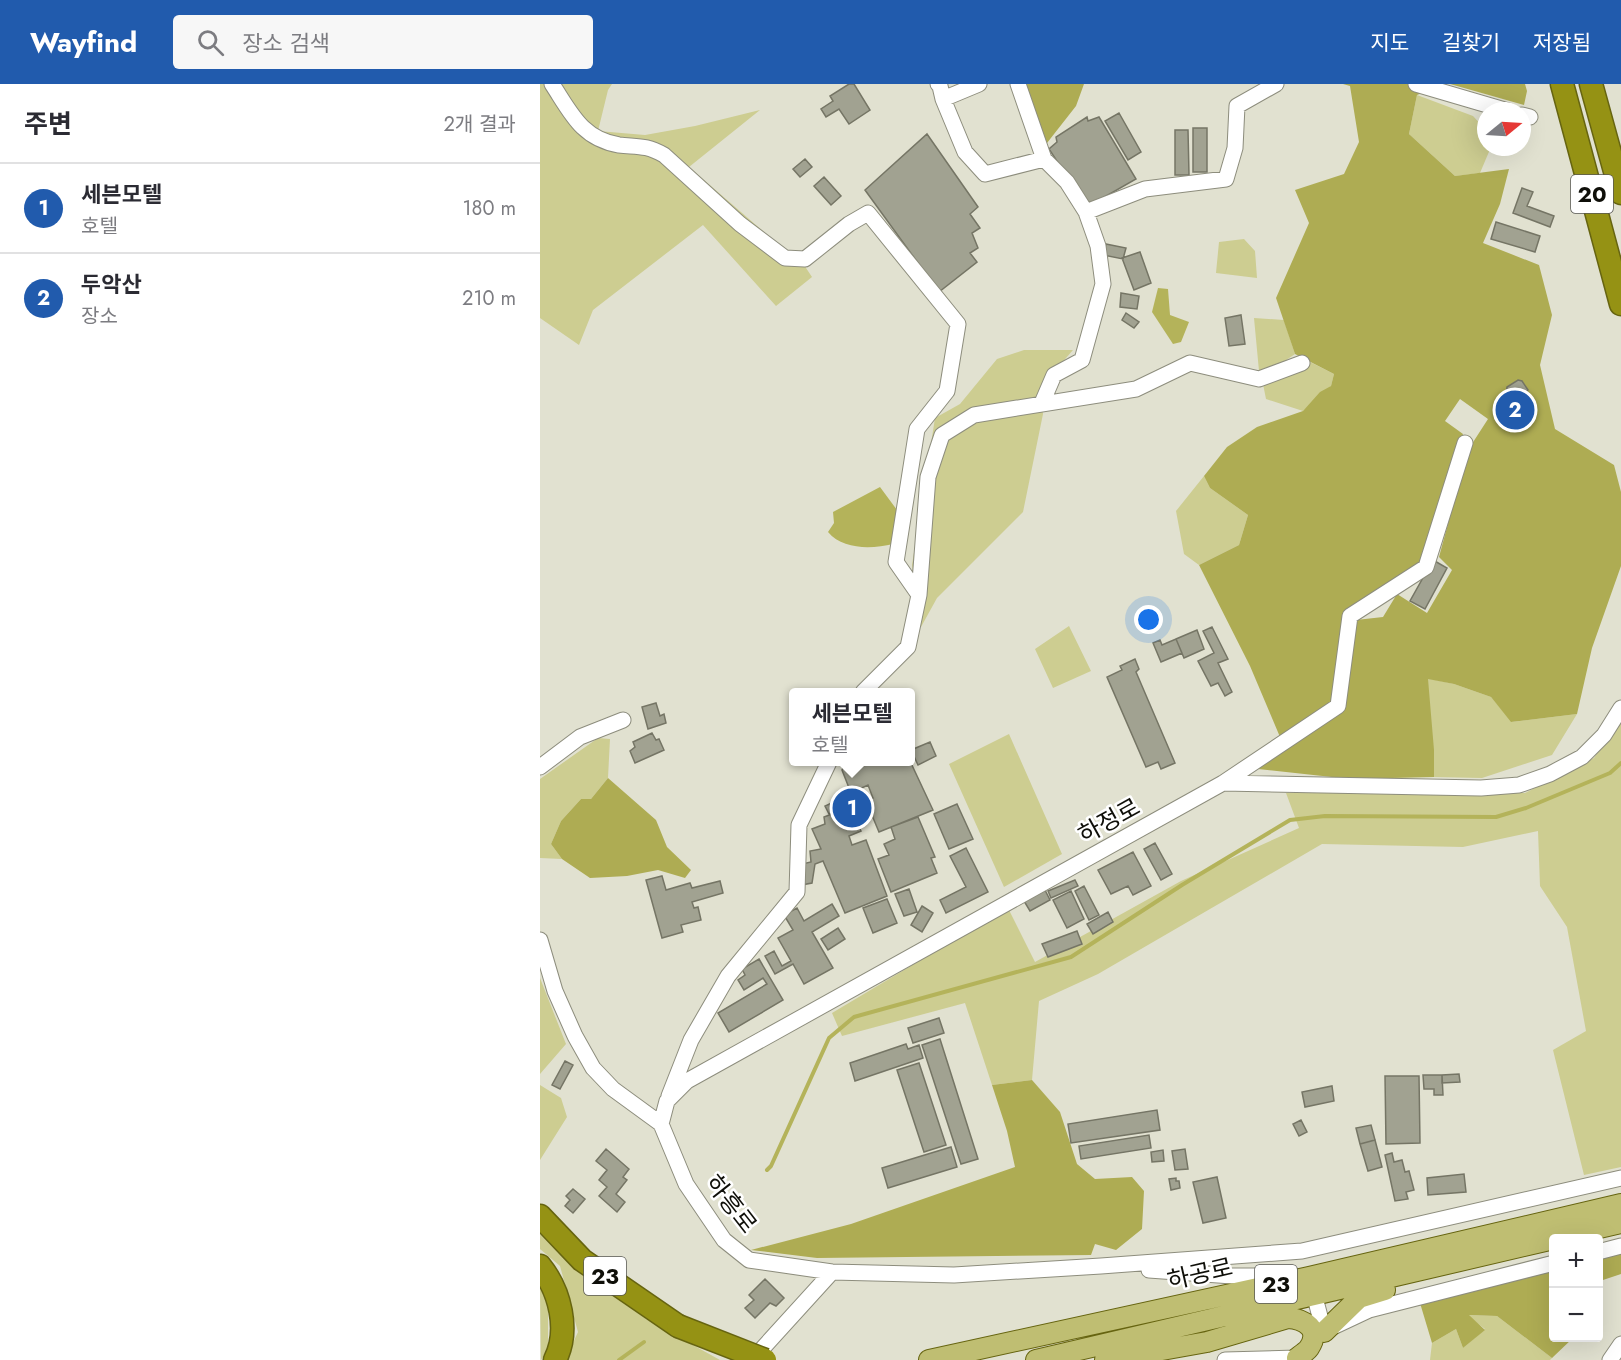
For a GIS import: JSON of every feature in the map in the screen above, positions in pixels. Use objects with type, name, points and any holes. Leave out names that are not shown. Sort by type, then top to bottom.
[{"type":"highway","name":"20","points":[[1562,84],[1621,304]]},
{"type":"highway","name":"20","points":[[1591,84],[1621,193]]},
{"type":"highway","name":"23","points":[[540,1216],[582,1260],[678,1326],[765,1360]]},
{"type":"highway","points":[[540,1266],[550,1280],[563,1317],[560,1350],[555,1360]]},
{"type":"main road","name":"하공로","points":[[1036,1360],[1621,1204]]},
{"type":"main road","name":"하공로","points":[[1576,1234],[1621,1223]]},
{"type":"main road","name":"하공로","points":[[929,1360],[1268,1285],[1312,1286],[1491,1254],[1549,1240]]},
{"type":"main road","points":[[1324,1332],[1359,1298],[1491,1254]]},
{"type":"main road","points":[[1105,1360],[1207,1342],[1288,1318],[1302,1319],[1310,1327],[1313,1337],[1309,1348],[1297,1358]]},
{"type":"street","points":[[552,84],[579,125],[597,139],[618,144],[650,147],[664,155],[740,224],[785,258],[805,260],[849,224],[868,213],[958,324],[947,391],[917,429],[896,562],[919,595]]},
{"type":"street","points":[[979,84],[940,91],[965,152],[985,174],[1044,159]]},
{"type":"street","points":[[1018,84],[1044,159],[1067,182],[1086,212],[1098,246],[1103,284],[1082,360],[1054,375],[1042,403]]},
{"type":"street","points":[[1086,212],[1145,189],[1226,179],[1235,148],[1237,106],[1276,84]]},
{"type":"street","points":[[1416,84],[1477,102]]},
{"type":"street","points":[[868,688],[908,646],[919,595],[928,477],[942,435],[974,415],[1136,389],[1190,363],[1259,379],[1302,363]]},
{"type":"street","name":"하정로","points":[[667,1101],[687,1081],[1223,783],[1338,706],[1350,616],[1426,567],[1465,443]]},
{"type":"street","points":[[1223,783],[1481,788],[1519,785],[1550,774],[1582,757],[1604,735],[1621,708]]},
{"type":"street","points":[[540,767],[580,736],[623,720]]},
{"type":"street","points":[[540,940],[555,992],[593,1068],[613,1089],[662,1124],[667,1101],[691,1040],[728,976],[797,892],[800,825],[827,766]]},
{"type":"street","name":"하흥로","points":[[662,1124],[686,1184],[724,1240],[749,1260],[832,1272],[954,1275],[1101,1266]]},
{"type":"street","points":[[1101,1266],[1302,1251],[1621,1178]]},
{"type":"street","points":[[1603,1251],[1621,1246]]},
{"type":"street","points":[[1324,1332],[1369,1310],[1549,1264]]},
{"type":"street","points":[[1101,1266],[1232,1276],[1265,1276],[1268,1285]]},
{"type":"street","points":[[752,1360],[832,1272]]},
{"type":"street","points":[[1232,1360],[1297,1358],[1316,1350],[1324,1332],[1312,1286]]},
{"type":"street","points":[[1610,1360],[1621,1344]]},
{"type":"green space","points":[[540,84],[612,84],[608,90],[598,131],[645,135],[695,126],[760,110],[689,167],[787,252],[803,254],[806,268],[812,277],[776,306],[703,225],[593,310],[579,345],[540,318]]},
{"type":"green space","points":[[1417,95],[1473,116],[1477,120],[1477,156],[1487,156],[1480,173],[1455,176],[1409,134]]},
{"type":"green space","points":[[1244,239],[1255,251],[1257,278],[1216,273],[1219,242]]},
{"type":"green space","points":[[1254,318],[1284,320],[1295,354],[1279,365],[1259,371]]},
{"type":"green space","points":[[1024,350],[1073,350],[1040,388],[1043,414],[1023,512],[937,598],[921,627],[912,565],[935,418],[960,404],[997,359]]},
{"type":"green space","points":[[1310,362],[1334,374],[1331,386],[1303,411],[1266,399],[1263,384],[1290,374]]},
{"type":"green space","points":[[1204,476],[1210,488],[1248,515],[1239,545],[1199,565],[1184,554],[1176,511]]},
{"type":"green space","points":[[1069,626],[1091,671],[1053,688],[1035,649]]},
{"type":"green space","points":[[1427,678],[1454,684],[1491,697],[1512,722],[1577,714],[1552,755],[1482,778],[1434,777]]},
{"type":"green space","points":[[1621,718],[1621,1167],[1584,1175],[1553,1050],[1586,1031],[1567,927],[1540,886],[1538,831],[1463,847],[1322,844],[1098,974],[1039,1001],[1032,1080],[992,1085],[965,1003],[842,1036],[832,1013],[1008,908],[1035,962],[1181,881],[1299,828],[1286,793],[1525,793],[1594,758],[1615,723]]},
{"type":"green space","points":[[1009,734],[1062,854],[1004,887],[949,764]]},
{"type":"green space","points":[[598,738],[610,739],[608,778],[591,799],[581,799],[561,821],[551,844],[562,859],[540,858],[540,779]]},
{"type":"green space","points":[[540,978],[566,1044],[540,1074]]},
{"type":"green space","points":[[540,1085],[561,1098],[567,1117],[540,1160]]},
{"type":"green space","points":[[540,1234],[646,1319],[720,1360],[565,1360],[578,1332],[560,1266],[540,1249]]},
{"type":"green space","points":[[540,1289],[548,1303],[548,1348],[541,1360]]},
{"type":"green space","points":[[1467,1315],[1497,1316],[1552,1358],[1550,1360],[1430,1360],[1432,1343],[1456,1329],[1463,1348],[1485,1329]]},
{"type":"shaded area","points":[[1024,84],[1084,84],[1076,106],[1047,143]]},
{"type":"shaded area","points":[[1343,84],[1443,84],[1417,95],[1409,134],[1455,176],[1509,169],[1500,204],[1483,243],[1539,265],[1552,315],[1540,365],[1555,429],[1614,465],[1621,492],[1621,566],[1592,648],[1577,714],[1511,722],[1491,697],[1454,684],[1428,679],[1434,777],[1350,779],[1258,769],[1342,706],[1356,620],[1383,617],[1397,594],[1427,613],[1452,570],[1439,557],[1468,450],[1488,419],[1460,399],[1445,421],[1463,434],[1423,564],[1345,611],[1333,701],[1280,737],[1250,666],[1199,565],[1239,545],[1248,515],[1210,488],[1204,476],[1227,447],[1257,427],[1303,411],[1320,392],[1331,386],[1334,374],[1295,354],[1276,298],[1309,223],[1295,190],[1344,174],[1359,142],[1350,86]]},
{"type":"shaded area","points":[[1450,84],[1525,84],[1527,91],[1525,102],[1513,102]]},
{"type":"shaded area","points":[[1158,288],[1168,289],[1170,315],[1189,322],[1181,342],[1173,344],[1152,312]]},
{"type":"shaded area","points":[[880,487],[897,510],[893,544],[858,547],[834,538],[828,532],[834,523],[833,512]]},
{"type":"shaded area","points":[[608,778],[656,820],[667,847],[691,870],[685,878],[658,870],[627,876],[590,878],[562,859],[551,844],[561,821],[581,799],[591,799]]},
{"type":"shaded area","points":[[1032,1080],[1060,1112],[1077,1164],[1095,1179],[1132,1177],[1144,1191],[1142,1229],[1116,1250],[1095,1244],[1091,1255],[817,1258],[751,1250],[851,1224],[1015,1167],[1007,1131],[992,1085]]},
{"type":"shaded area","points":[[1621,1252],[1621,1274],[1603,1280],[1603,1256]]},
{"type":"shaded area","points":[[1549,1268],[1549,1342],[1569,1342],[1552,1358],[1497,1316],[1469,1315],[1485,1330],[1463,1348],[1456,1329],[1432,1343],[1420,1303]]},
{"type":"building","points":[[849,84],[854,84],[870,110],[849,124],[839,109],[826,117],[821,109],[833,101],[830,96]]},
{"type":"building","points":[[1119,113],[1141,152],[1128,160],[1105,121]]},
{"type":"building","points":[[1087,117],[1088,121],[1099,117],[1136,179],[1087,207],[1049,149],[1057,142],[1056,137]]},
{"type":"building","points":[[1193,128],[1207,128],[1207,172],[1193,172]]},
{"type":"building","points":[[1175,130],[1188,130],[1189,175],[1175,175]]},
{"type":"building","points":[[927,134],[978,207],[970,214],[980,228],[972,233],[978,248],[970,253],[977,262],[939,292],[865,190]]},
{"type":"building","points":[[805,159],[812,167],[800,177],[793,169]]},
{"type":"building","points":[[824,177],[841,196],[831,205],[814,186]]},
{"type":"building","points":[[1522,188],[1533,192],[1527,206],[1554,216],[1550,227],[1513,213]]},
{"type":"building","points":[[1496,222],[1540,236],[1535,252],[1491,239]]},
{"type":"building","points":[[1106,244],[1126,248],[1123,259],[1103,255]]},
{"type":"building","points":[[1140,252],[1151,283],[1134,290],[1122,258]]},
{"type":"building","points":[[1121,293],[1139,296],[1137,309],[1120,307]]},
{"type":"building","points":[[1126,313],[1139,322],[1134,328],[1122,320]]},
{"type":"building","points":[[1241,315],[1245,344],[1229,346],[1225,318]]},
{"type":"building","points":[[1518,380],[1522,381],[1528,390],[1516,401],[1510,401],[1506,395],[1507,387]]},
{"type":"building","points":[[1433,560],[1447,568],[1425,609],[1410,601]]},
{"type":"building","points":[[1212,627],[1228,659],[1218,663],[1232,692],[1225,696],[1218,683],[1211,686],[1198,661],[1214,653],[1203,631]]},
{"type":"building","points":[[1197,630],[1204,649],[1184,658],[1176,639]]},
{"type":"building","points":[[1176,639],[1182,653],[1161,662],[1153,643],[1160,640],[1162,645]]},
{"type":"building","points":[[1135,659],[1139,669],[1136,672],[1175,763],[1161,769],[1158,762],[1146,767],[1107,677],[1122,670],[1120,666]]},
{"type":"building","points":[[656,703],[660,716],[664,714],[666,723],[648,729],[642,707]]},
{"type":"building","points":[[652,733],[656,740],[659,739],[664,750],[635,763],[630,751],[635,747],[633,742]]},
{"type":"building","points":[[930,742],[936,756],[918,765],[915,759],[915,748]]},
{"type":"building","points":[[844,766],[912,766],[933,810],[879,832],[866,801],[873,798],[868,785],[851,793],[842,770]]},
{"type":"building","points":[[838,800],[842,808],[829,814],[825,806]]},
{"type":"building","points":[[957,804],[973,839],[949,849],[934,814]]},
{"type":"building","points":[[850,807],[861,831],[849,836],[852,845],[866,840],[887,896],[845,913],[823,861],[815,864],[812,883],[801,885],[802,864],[811,862],[810,851],[821,849],[812,829],[825,824],[824,817]]},
{"type":"building","points":[[918,817],[935,857],[931,858],[937,873],[891,892],[878,859],[889,855],[884,844],[895,839],[891,827]]},
{"type":"building","points":[[1155,843],[1172,874],[1161,880],[1144,849]]},
{"type":"building","points":[[966,848],[988,892],[946,913],[940,900],[966,887],[950,856]]},
{"type":"building","points":[[1133,852],[1151,886],[1133,895],[1128,886],[1111,894],[1098,870]]},
{"type":"building","points":[[662,876],[666,890],[690,883],[692,888],[720,881],[723,893],[692,902],[694,908],[698,907],[701,920],[681,925],[683,932],[662,938],[646,880]]},
{"type":"building","points":[[1075,880],[1078,886],[1051,898],[1048,891]]},
{"type":"building","points":[[1084,886],[1099,915],[1089,920],[1075,891]]},
{"type":"building","points":[[909,889],[917,912],[904,916],[895,894]]},
{"type":"building","points":[[1045,890],[1050,900],[1030,911],[1024,901]]},
{"type":"building","points":[[1071,891],[1084,919],[1067,928],[1053,900]]},
{"type":"building","points":[[887,899],[897,923],[873,933],[863,908]]},
{"type":"building","points":[[832,904],[839,916],[812,932],[833,968],[804,984],[793,964],[775,974],[765,956],[774,951],[782,966],[791,961],[778,938],[793,930],[784,915],[797,908],[804,921]]},
{"type":"building","points":[[922,906],[933,913],[922,932],[911,925]]},
{"type":"building","points":[[1108,912],[1113,922],[1093,934],[1087,924]]},
{"type":"building","points":[[838,928],[845,939],[828,950],[821,939]]},
{"type":"building","points":[[1077,931],[1082,944],[1048,957],[1042,944]]},
{"type":"building","points":[[759,959],[783,1000],[729,1032],[718,1013],[767,984],[763,978],[744,990],[738,980],[745,975],[742,969]]},
{"type":"building","points":[[939,1018],[944,1033],[913,1043],[908,1028]]},
{"type":"building","points":[[940,1039],[978,1159],[961,1164],[922,1045]]},
{"type":"building","points":[[906,1044],[908,1049],[919,1045],[923,1058],[855,1081],[850,1063]]},
{"type":"building","points":[[565,1061],[573,1065],[560,1089],[552,1085]]},
{"type":"building","points":[[919,1063],[946,1145],[924,1152],[897,1070]]},
{"type":"building","points":[[1459,1074],[1460,1082],[1442,1083],[1442,1075]]},
{"type":"building","points":[[1423,1075],[1442,1075],[1443,1095],[1434,1095],[1434,1089],[1424,1089]]},
{"type":"building","points":[[1385,1076],[1419,1076],[1420,1143],[1386,1144]]},
{"type":"building","points":[[1332,1086],[1334,1101],[1305,1107],[1302,1092]]},
{"type":"building","points":[[1157,1110],[1160,1130],[1071,1143],[1068,1124]]},
{"type":"building","points":[[1301,1120],[1307,1132],[1299,1136],[1293,1124]]},
{"type":"building","points":[[1371,1125],[1375,1140],[1360,1144],[1356,1128]]},
{"type":"building","points":[[1149,1135],[1151,1148],[1081,1159],[1079,1146]]},
{"type":"building","points":[[1375,1140],[1382,1167],[1368,1171],[1360,1144]]},
{"type":"building","points":[[951,1147],[957,1167],[888,1188],[882,1168]]},
{"type":"building","points":[[606,1149],[629,1169],[623,1177],[627,1180],[616,1194],[625,1202],[617,1212],[599,1196],[607,1187],[599,1180],[607,1170],[596,1161]]},
{"type":"building","points":[[1185,1149],[1188,1169],[1175,1170],[1172,1151]]},
{"type":"building","points":[[1163,1150],[1164,1161],[1152,1162],[1151,1152]]},
{"type":"building","points":[[1392,1153],[1394,1162],[1402,1160],[1405,1172],[1409,1171],[1414,1190],[1406,1192],[1408,1199],[1395,1201],[1385,1155]]},
{"type":"building","points":[[1464,1174],[1466,1192],[1428,1195],[1427,1178]]},
{"type":"building","points":[[1217,1177],[1226,1218],[1203,1223],[1193,1182]]},
{"type":"building","points":[[1176,1178],[1180,1188],[1171,1190],[1169,1179]]},
{"type":"building","points":[[573,1189],[585,1199],[573,1213],[565,1206],[570,1200],[566,1196]]},
{"type":"building","points":[[765,1279],[784,1298],[776,1306],[770,1303],[755,1318],[745,1308],[754,1300],[749,1295]]},
{"type":"waterway","points":[[767,1170],[771,1166],[829,1038],[854,1017],[1071,957],[1182,885],[1290,820],[1325,816],[1496,817],[1526,808],[1610,773],[1621,763]]},
{"type":"waterway","points":[[619,1360],[644,1342]]},
{"type":"place","name":"두악산","points":[[1515,410]]},
{"type":"place","name":"세븐모텔","points":[[852,808]]}]
